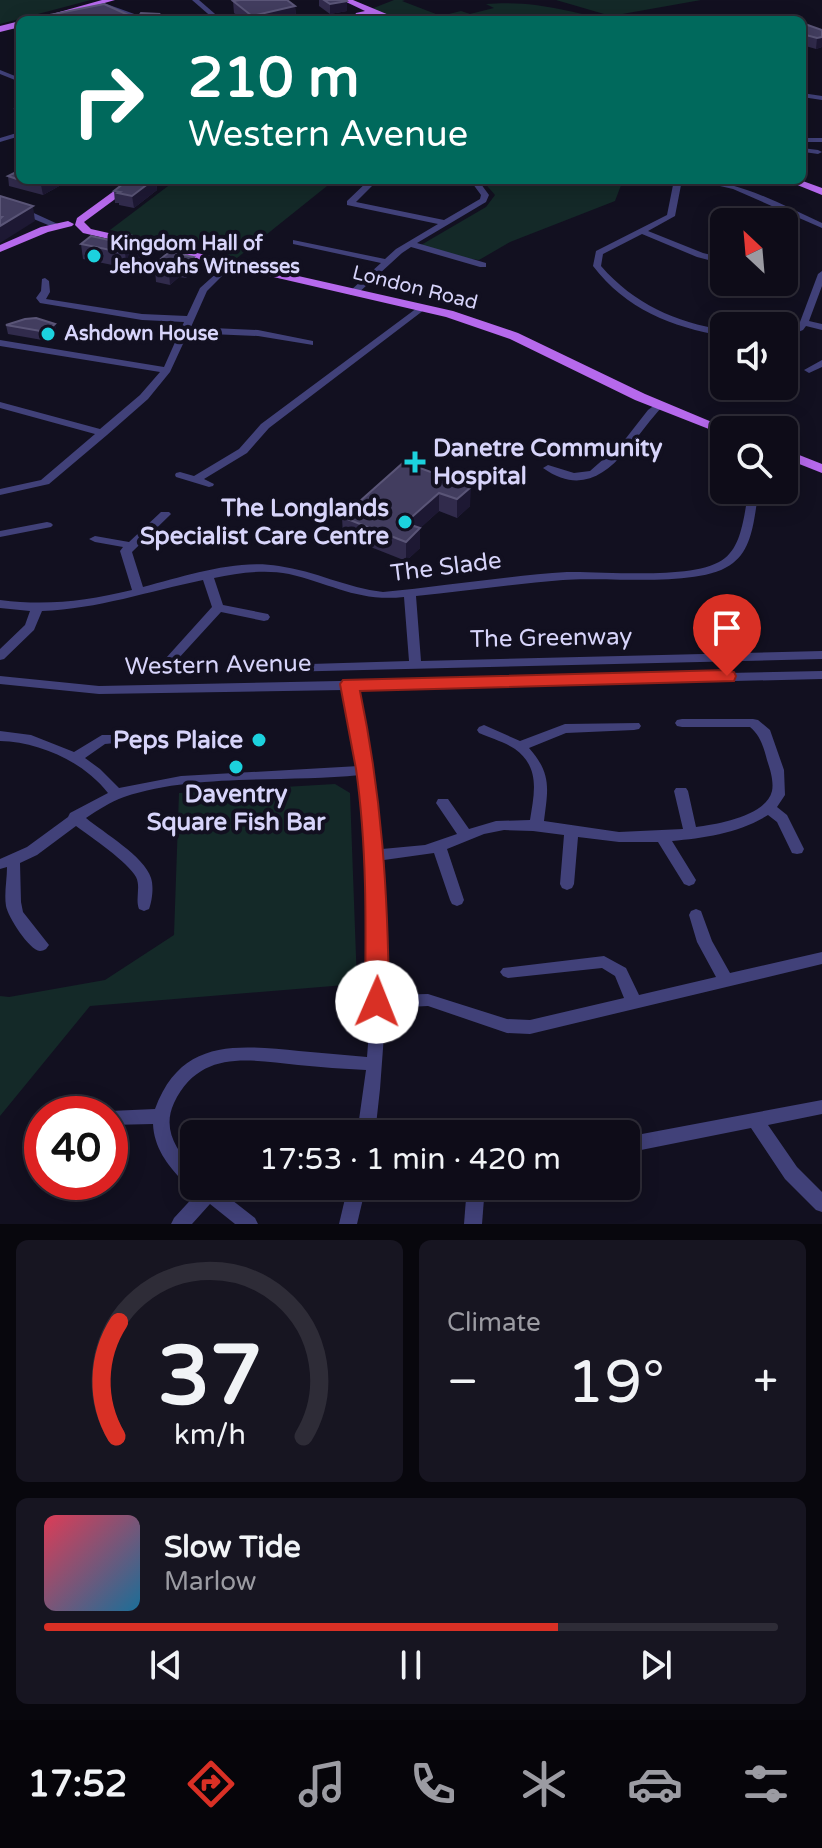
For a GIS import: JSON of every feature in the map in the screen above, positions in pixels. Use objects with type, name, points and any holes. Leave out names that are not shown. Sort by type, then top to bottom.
[{"type":"main road","points":[[50,16],[111,0]]},
{"type":"main road","points":[[338,0],[353,8],[357,16]]},
{"type":"main road","points":[[346,0],[382,16]]},
{"type":"main road","points":[[0,249],[72,224],[130,184]]},
{"type":"main road","points":[[801,184],[822,192]]},
{"type":"main road","name":"London Road","points":[[72,224],[87,231],[421,308],[514,336],[659,405],[710,425]]},
{"type":"main road","points":[[798,459],[822,469]]},
{"type":"street","points":[[195,0],[214,16]]},
{"type":"street","points":[[99,3],[136,16]]},
{"type":"street","points":[[806,148],[818,152]]},
{"type":"street","points":[[370,184],[350,203],[444,223]]},
{"type":"street","points":[[353,293],[410,244],[483,200],[485,195],[477,184]]},
{"type":"street","points":[[677,184],[671,216],[599,253],[597,266],[621,293],[641,307],[710,331]]},
{"type":"street","points":[[719,184],[735,187],[822,226]]},
{"type":"street","points":[[11,207],[72,224]]},
{"type":"street","points":[[643,232],[710,258]]},
{"type":"street","points":[[296,242],[387,262]]},
{"type":"street","points":[[410,244],[483,265]]},
{"type":"street","points":[[0,492],[45,482],[151,389],[167,370],[203,290],[229,265]]},
{"type":"street","points":[[798,329],[804,323],[822,274]]},
{"type":"street","points":[[45,281],[46,292],[40,298],[43,301],[310,343]]},
{"type":"street","points":[[194,480],[243,451],[265,426],[421,308]]},
{"type":"street","points":[[804,323],[822,327]]},
{"type":"street","points":[[0,343],[167,370]]},
{"type":"street","points":[[809,370],[822,363]]},
{"type":"street","points":[[0,405],[103,433]]},
{"type":"street","points":[[548,468],[580,478],[593,476],[626,446],[639,431],[646,414],[659,405]]},
{"type":"street","points":[[180,475],[209,484]]},
{"type":"street","name":"The Slade","points":[[0,604],[38,607],[87,603],[208,577],[267,568],[368,595],[552,577],[677,575],[707,571],[728,562],[742,546],[751,504]]},
{"type":"street","points":[[139,592],[126,551],[165,514]]},
{"type":"street","points":[[0,534],[47,525]]},
{"type":"street","points":[[95,539],[130,545]]},
{"type":"street","points":[[208,577],[218,608]]},
{"type":"street","points":[[410,593],[415,663]]},
{"type":"street","points":[[0,656],[30,627],[38,607]]},
{"type":"street","points":[[218,608],[264,617]]},
{"type":"street","points":[[163,668],[218,608]]},
{"type":"street","name":"The Greenway","points":[[281,668],[822,655]]},
{"type":"street","name":"Western Avenue","points":[[0,680],[99,690],[822,675]]},
{"type":"street","points":[[349,684],[366,770],[374,855],[377,1002],[367,1120]]},
{"type":"street","points":[[374,855],[439,847],[466,835],[502,825],[536,825],[617,837],[718,830],[739,824],[769,808],[778,796],[778,779],[763,730],[766,725],[682,723]]},
{"type":"street","points":[[484,730],[500,744],[520,746],[565,729],[634,726]]},
{"type":"street","points":[[0,736],[17,735],[48,744],[110,784],[117,795]]},
{"type":"street","points":[[73,759],[102,740],[130,738]]},
{"type":"street","points":[[520,746],[541,772],[543,788],[536,825]]},
{"type":"street","points":[[41,945],[17,917],[13,905],[16,874],[7,863],[25,856],[75,817],[117,795],[157,784],[366,770]]},
{"type":"street","points":[[681,791],[690,831]]},
{"type":"street","points":[[443,803],[466,835]]},
{"type":"street","points":[[769,808],[782,819],[797,849]]},
{"type":"street","points":[[75,817],[136,865],[145,880],[144,905]]},
{"type":"street","points":[[567,884],[571,830]]},
{"type":"street","points":[[660,834],[689,880]]},
{"type":"street","points":[[439,847],[457,900]]},
{"type":"street","points":[[696,915],[705,942],[726,981]]},
{"type":"street","points":[[377,1002],[428,1000],[507,1026],[530,1027],[822,958]]},
{"type":"street","points":[[508,972],[604,962],[621,972],[634,1002]]},
{"type":"street","points":[[180,1168],[162,1142],[161,1116],[180,1079],[206,1059],[238,1051],[373,1064]]},
{"type":"street","points":[[640,1142],[822,1107]]},
{"type":"street","points":[[128,1117],[161,1116]]},
{"type":"street","points":[[755,1120],[791,1173],[822,1204]]},
{"type":"street","points":[[180,1224],[198,1200]]},
{"type":"street","points":[[218,1200],[249,1224]]},
{"type":"street","points":[[348,1224],[354,1200]]},
{"type":"street","points":[[473,1224],[475,1200]]},
{"type":"green space","points":[[0,0],[91,0],[30,16],[16,16],[16,20],[0,24]]},
{"type":"green space","points":[[394,0],[405,0],[402,1],[441,16],[386,16],[371,9]]},
{"type":"green space","points":[[556,0],[701,0],[611,16]]},
{"type":"green space","points":[[486,4],[552,8],[592,16],[441,16],[494,8]]},
{"type":"green space","points":[[171,184],[327,186],[237,258],[110,230]]},
{"type":"green space","points":[[485,184],[621,184],[615,201],[510,242],[479,260],[449,256],[421,245],[486,207],[495,195]]},
{"type":"green space","points":[[335,784],[350,793],[357,984],[90,1006],[0,1116],[0,996],[105,980],[174,935],[179,793]]},
{"type":"building","points":[[287,0],[295,6],[252,16],[233,1]]},
{"type":"building","points":[[324,0],[346,0],[347,1],[330,4]]},
{"type":"building","points":[[104,4],[130,16],[44,16]]},
{"type":"building","points":[[141,13],[158,16],[139,16]]},
{"type":"building","points":[[806,24],[822,30],[822,37],[806,35]]},
{"type":"building","points":[[123,184],[148,184],[132,196],[114,191]]},
{"type":"building","points":[[0,196],[33,206],[0,226]]},
{"type":"building","points":[[129,235],[145,239],[125,253],[81,244],[91,236],[118,242]]},
{"type":"building","points":[[169,252],[194,257],[185,266],[177,264],[169,272],[155,269],[160,265],[155,264]]},
{"type":"building","points":[[36,318],[55,324],[46,332],[6,325],[25,319]]},
{"type":"building","points":[[404,462],[471,487],[457,499],[439,493],[405,523],[420,528],[406,542],[342,517]]},
{"type":"place","name":"Kingdom Hall of Jehovahs Witnesses","points":[[94,256]]},
{"type":"place","name":"Ashdown House","points":[[48,334]]},
{"type":"place","name":"Danetre Community Hospital","points":[[415,462]]},
{"type":"place","name":"The Longlands Specialist Care Centre","points":[[405,522]]},
{"type":"place","name":"Peps Plaice","points":[[259,740]]},
{"type":"place","name":"Daventry Square Fish Bar","points":[[236,767]]},
{"type":"route","points":[[377,1002],[377,899],[373,835],[366,770],[349,684],[727,676]]}]
